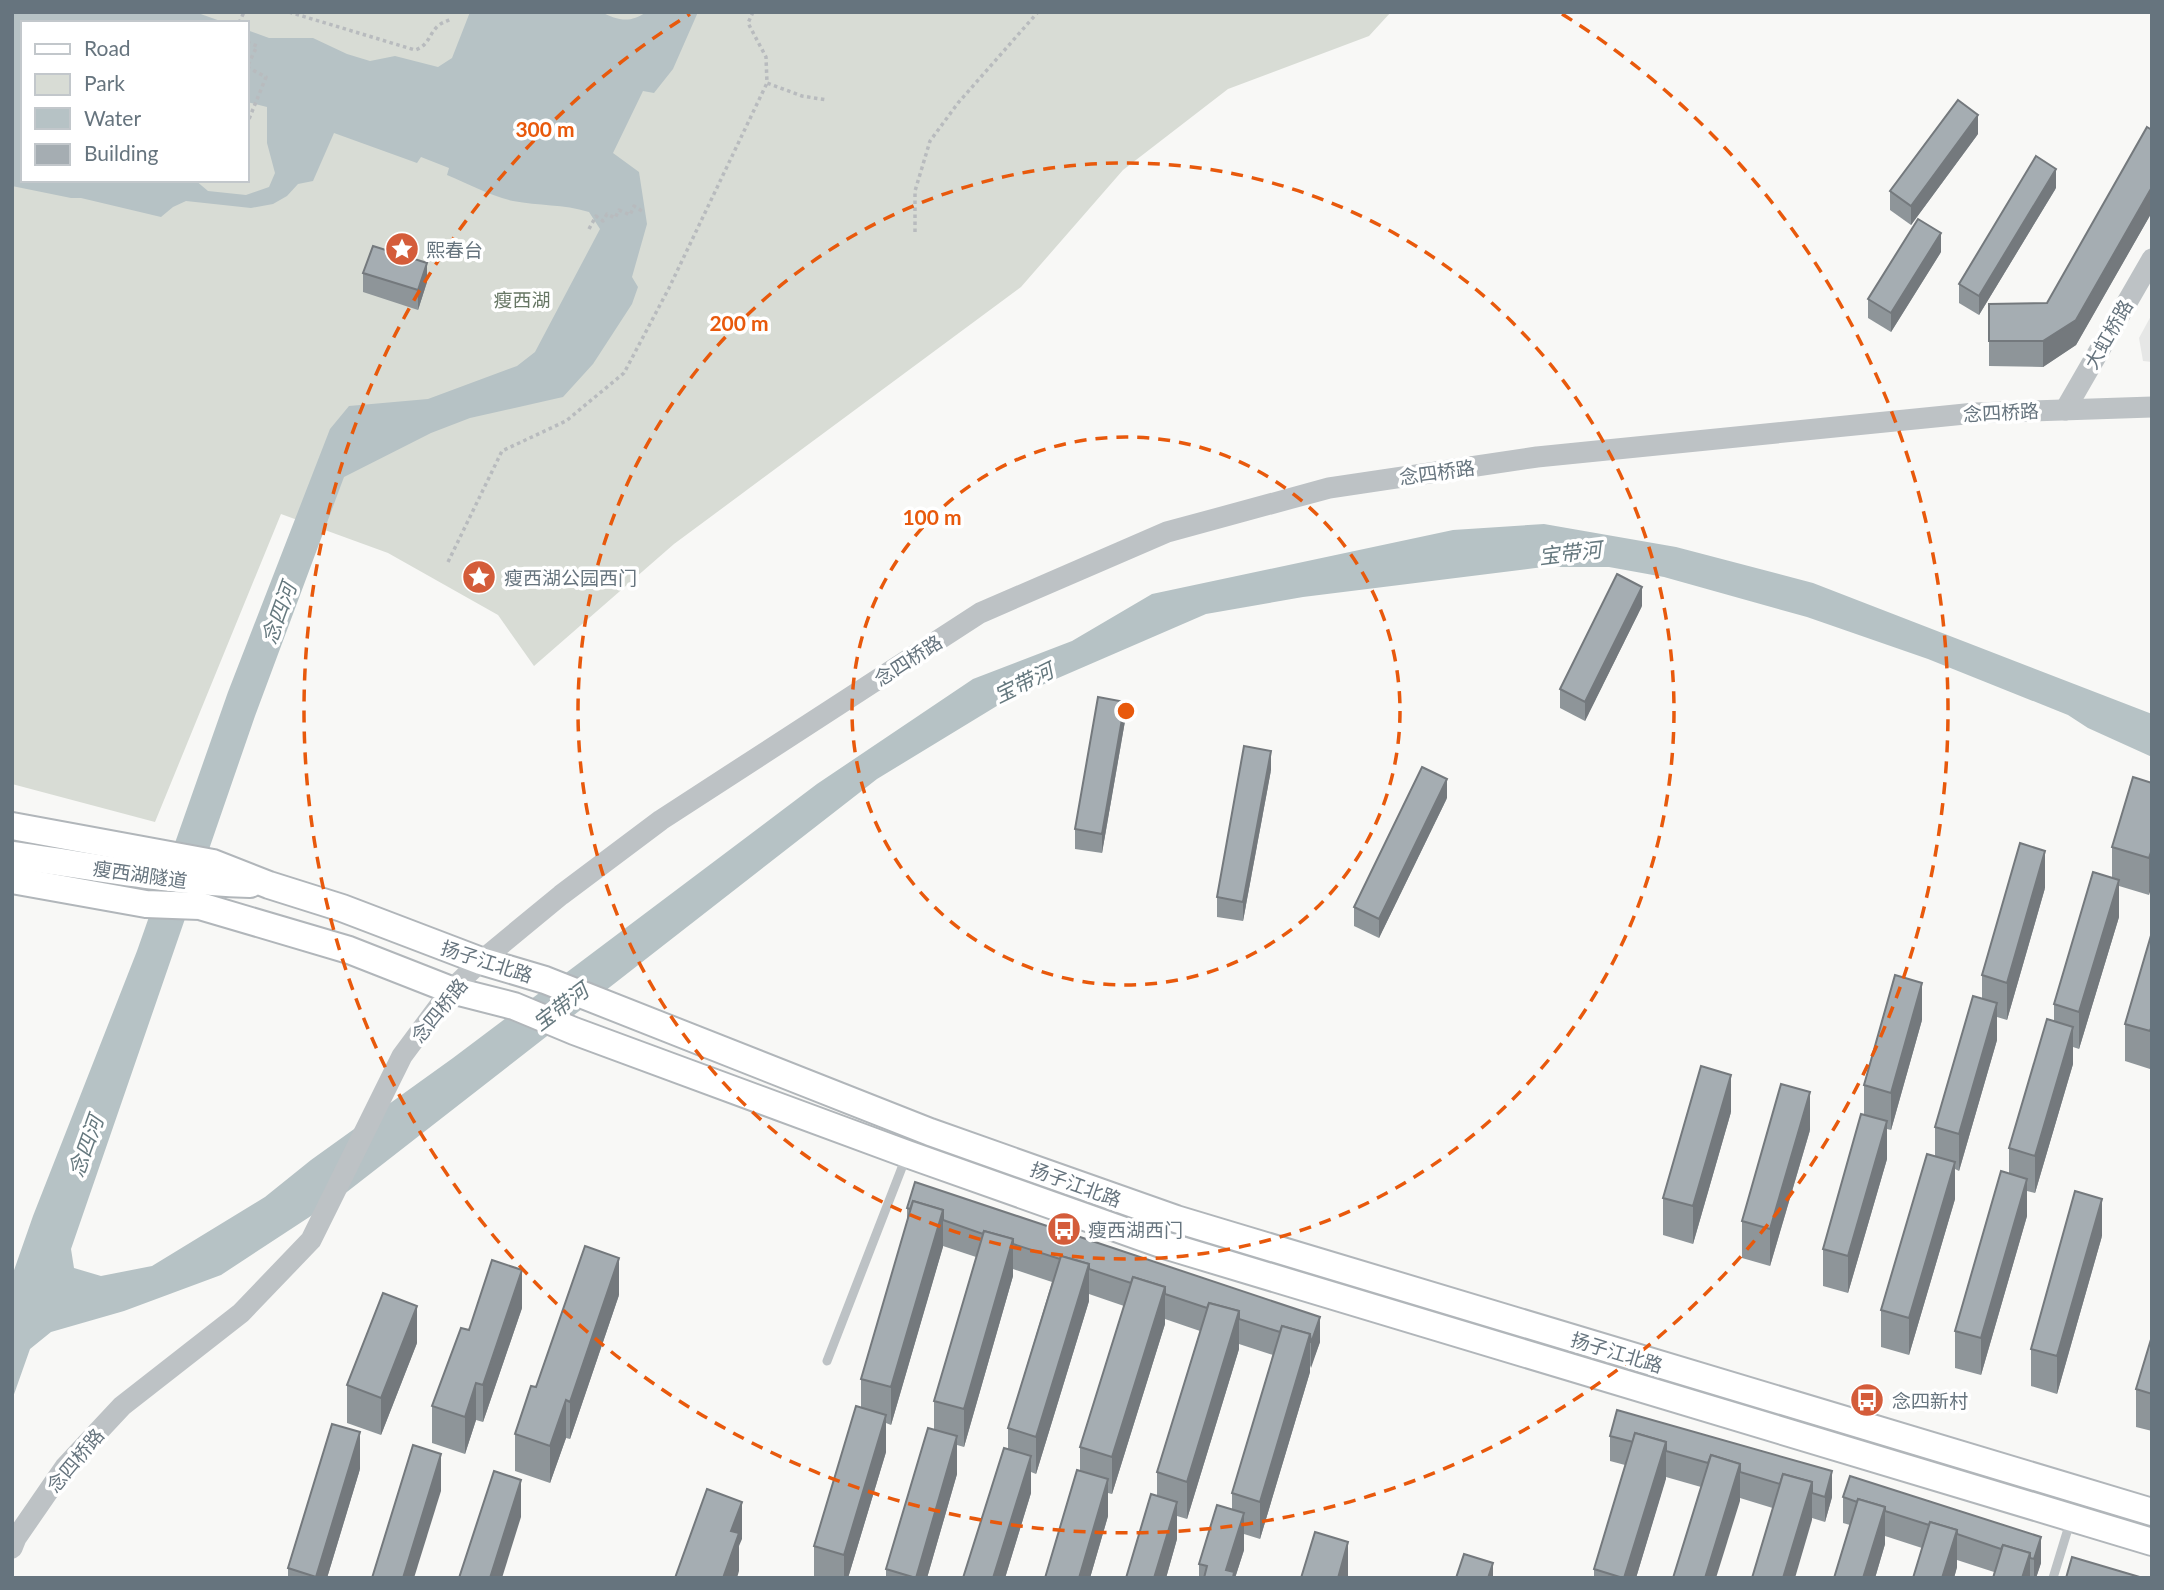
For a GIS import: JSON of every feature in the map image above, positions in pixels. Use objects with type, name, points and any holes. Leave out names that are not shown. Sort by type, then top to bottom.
[{"type":"main road","name":"扬子江北路","points":[[12,826],[156,866],[206,884],[349,950],[451,990],[514,1006],[574,1031],[907,1154],[1164,1245],[2152,1542]]},
{"type":"main road","name":"瘦西湖隧道","points":[[12,855],[156,866]]},
{"type":"main road","name":"扬子江北路","points":[[12,880],[146,904],[206,884],[269,885],[342,908],[481,961],[545,980],[930,1132],[1175,1219],[2152,1512]]},
{"type":"street","name":"大虹桥路","points":[[2065,410],[2152,259]]},
{"type":"street","name":"念四桥路","points":[[12,1548],[16,1538],[65,1467],[122,1406],[241,1313],[311,1240],[402,1056],[451,990],[481,961],[561,895],[661,820],[980,613],[1167,532],[1329,488],[1537,457],[1975,412],[2152,407]]},
{"type":"lane","points":[[827,1361],[907,1154]]},
{"type":"lane","points":[[2053,1578],[2071,1518]]},
{"type":"path","points":[[289,12],[415,50],[428,43],[438,25],[451,19]]},
{"type":"path","points":[[448,562],[502,450],[566,421],[624,373],[669,288],[767,83],[766,57],[748,23],[753,12]]},
{"type":"path","points":[[915,232],[915,191],[930,141],[958,103],[1038,12]]},
{"type":"path","points":[[248,42],[257,46],[248,65]]},
{"type":"path","points":[[248,68],[266,77],[248,122]]},
{"type":"path","points":[[767,83],[802,96],[827,100]]},
{"type":"path","points":[[589,229],[596,216],[603,220],[607,214],[615,218],[620,210],[630,215],[634,206],[642,211]]},
{"type":"shaded area","points":[[2152,314],[2152,362],[2143,361],[2139,338]]},
{"type":"green space","name":"瘦西湖","points":[[12,12],[1391,12],[1369,36],[1228,89],[1123,170],[1021,287],[674,544],[534,666],[498,615],[388,553],[281,514],[155,822],[12,784]]},
{"type":"water","points":[[12,12],[195,12],[220,21],[21,21],[21,182],[197,182],[208,191],[246,195],[269,187],[275,173],[267,143],[267,107],[248,102],[248,30],[269,38],[313,38],[347,54],[370,61],[395,56],[438,67],[452,58],[470,12],[601,12],[624,20],[646,12],[698,12],[673,69],[654,93],[643,91],[613,153],[639,172],[647,224],[632,277],[638,287],[632,304],[593,364],[563,397],[470,418],[431,433],[344,477],[255,716],[71,1249],[74,1268],[101,1276],[152,1266],[265,1197],[817,784],[973,679],[1072,641],[1152,594],[1453,530],[1544,524],[1676,547],[1813,583],[2152,714],[2152,757],[2088,728],[2068,715],[1928,659],[1807,617],[1664,577],[1609,567],[1543,567],[1303,597],[1206,614],[1005,701],[877,779],[343,1195],[221,1275],[124,1311],[51,1332],[30,1349],[12,1400],[12,1276],[137,951],[228,692],[330,429],[349,406],[428,399],[517,366],[535,352],[600,229],[589,212],[505,199],[447,175],[449,168],[421,157],[417,163],[334,133],[313,181],[298,184],[287,196],[273,204],[251,208],[186,201],[161,217],[81,198],[12,186]]},
{"type":"building","points":[[1958,100],[1978,115],[1911,206],[1890,191]]},
{"type":"building","points":[[2147,127],[2152,130],[2152,187],[2076,320],[2043,341],[1989,341],[1989,304],[2047,303]]},
{"type":"building","points":[[2036,156],[2056,169],[1979,296],[1959,284]]},
{"type":"building","points":[[1918,219],[1941,233],[1891,313],[1868,299]]},
{"type":"building","points":[[373,246],[427,263],[418,290],[363,273]]},
{"type":"building","points":[[1617,574],[1642,587],[1585,702],[1560,689]]},
{"type":"building","points":[[1098,697],[1125,702],[1102,834],[1075,829]]},
{"type":"building","points":[[1244,746],[1271,751],[1243,902],[1217,897]]},
{"type":"building","points":[[1422,767],[1447,779],[1379,919],[1354,907]]},
{"type":"building","points":[[2133,777],[2152,783],[2152,849],[2149,858],[2112,847]]},
{"type":"building","points":[[2020,843],[2045,851],[2007,983],[1982,975]]},
{"type":"building","points":[[2093,872],[2119,880],[2079,1012],[2054,1004]]},
{"type":"building","points":[[2152,932],[2152,1025],[2150,1031],[2125,1024]]},
{"type":"building","points":[[1895,975],[1922,983],[1891,1093],[1864,1085]]},
{"type":"building","points":[[1973,996],[1997,1003],[1959,1134],[1935,1127]]},
{"type":"building","points":[[2047,1019],[2073,1027],[2035,1156],[2009,1148]]},
{"type":"building","points":[[1701,1066],[1731,1075],[1693,1206],[1663,1198]]},
{"type":"building","points":[[1781,1084],[1810,1092],[1770,1229],[1742,1221]]},
{"type":"building","points":[[1861,1114],[1887,1121],[1848,1256],[1823,1249]]},
{"type":"building","points":[[1927,1154],[1955,1162],[1909,1318],[1881,1310]]},
{"type":"building","points":[[2001,1171],[2027,1179],[1981,1338],[1955,1331]]},
{"type":"building","points":[[915,1182],[1320,1317],[1311,1343],[1310,1334],[1282,1326],[1280,1332],[1239,1319],[1239,1311],[1209,1303],[1207,1308],[1165,1294],[1165,1287],[1133,1277],[1131,1283],[1089,1269],[1089,1264],[1061,1256],[1060,1259],[1013,1244],[1013,1239],[984,1231],[983,1234],[943,1220],[943,1210],[913,1201],[910,1209],[907,1208]]},
{"type":"building","points":[[2075,1191],[2102,1199],[2057,1356],[2031,1349]]},
{"type":"building","points":[[913,1201],[943,1210],[891,1387],[861,1379]]},
{"type":"building","points":[[984,1231],[1013,1239],[964,1409],[934,1401]]},
{"type":"building","points":[[585,1246],[619,1258],[570,1402],[566,1400],[550,1446],[515,1434],[531,1386],[536,1387]]},
{"type":"building","points":[[1061,1256],[1089,1264],[1036,1437],[1008,1428]]},
{"type":"building","points":[[492,1260],[522,1270],[483,1385],[476,1383],[465,1417],[432,1406],[461,1328],[469,1330]]},
{"type":"building","points":[[1133,1277],[1165,1287],[1112,1457],[1080,1447]]},
{"type":"building","points":[[383,1293],[417,1306],[381,1398],[347,1385]]},
{"type":"building","points":[[1209,1303],[1239,1311],[1187,1482],[1157,1472]]},
{"type":"building","points":[[1282,1326],[1310,1334],[1260,1502],[1232,1493]]},
{"type":"building","points":[[2152,1336],[2152,1394],[2136,1389]]},
{"type":"building","points":[[856,1406],[886,1415],[844,1555],[814,1546]]},
{"type":"building","points":[[1617,1410],[1832,1471],[1825,1497],[1812,1493],[1812,1482],[1783,1474],[1780,1484],[1740,1472],[1740,1464],[1711,1455],[1708,1463],[1666,1451],[1666,1442],[1635,1433],[1633,1442],[1610,1436]]},
{"type":"building","points":[[332,1424],[360,1432],[316,1577],[288,1568]]},
{"type":"building","points":[[928,1428],[957,1436],[916,1578],[886,1569]]},
{"type":"building","points":[[1635,1433],[1666,1442],[1623,1578],[1594,1569]]},
{"type":"building","points":[[413,1445],[441,1454],[403,1578],[372,1578]]},
{"type":"building","points":[[1004,1448],[1031,1456],[993,1578],[963,1578]]},
{"type":"building","points":[[1711,1455],[1740,1464],[1705,1578],[1673,1578]]},
{"type":"building","points":[[1077,1470],[1108,1479],[1079,1578],[1045,1578]]},
{"type":"building","points":[[494,1471],[521,1480],[490,1578],[459,1578]]},
{"type":"building","points":[[1783,1474],[1812,1482],[1783,1578],[1752,1578]]},
{"type":"building","points":[[1850,1476],[2041,1537],[2034,1559],[2030,1558],[2030,1553],[2003,1545],[2001,1549],[1957,1534],[1957,1530],[1930,1522],[1929,1525],[1885,1511],[1885,1507],[1843,1497]]},
{"type":"building","points":[[707,1489],[742,1502],[731,1531],[739,1533],[723,1578],[675,1578]]},
{"type":"building","points":[[1151,1494],[1177,1502],[1154,1578],[1126,1578]]},
{"type":"building","points":[[1858,1499],[1885,1507],[1863,1578],[1834,1578]]},
{"type":"building","points":[[1217,1505],[1244,1513],[1226,1570],[1234,1572],[1233,1578],[1204,1578],[1207,1566],[1199,1564]]},
{"type":"building","points":[[1930,1522],[1957,1530],[1942,1578],[1913,1578]]},
{"type":"building","points":[[1315,1532],[1348,1542],[1338,1578],[1301,1578]]},
{"type":"building","points":[[2003,1545],[2030,1553],[2022,1578],[1993,1578]]},
{"type":"building","points":[[1464,1554],[1493,1563],[1488,1578],[1456,1578]]},
{"type":"building","points":[[2072,1557],[2143,1578],[2066,1578]]},
{"type":"place","name":"熙春台","points":[[402,249]]},
{"type":"place","name":"瘦西湖公园西门","points":[[479,577]]},
{"type":"place","name":"瘦西湖西门","points":[[1064,1229]]},
{"type":"place","name":"念四新村","points":[[1867,1400]]},
{"type":"water label","name":"宝带河","points":[[1570,552]]},
{"type":"water label","name":"念四河","points":[[278,613]]},
{"type":"water label","name":"宝带河","points":[[1023,682]]},
{"type":"water label","name":"宝带河","points":[[560,1006]]},
{"type":"water label","name":"念四河","points":[[85,1146]]}]
